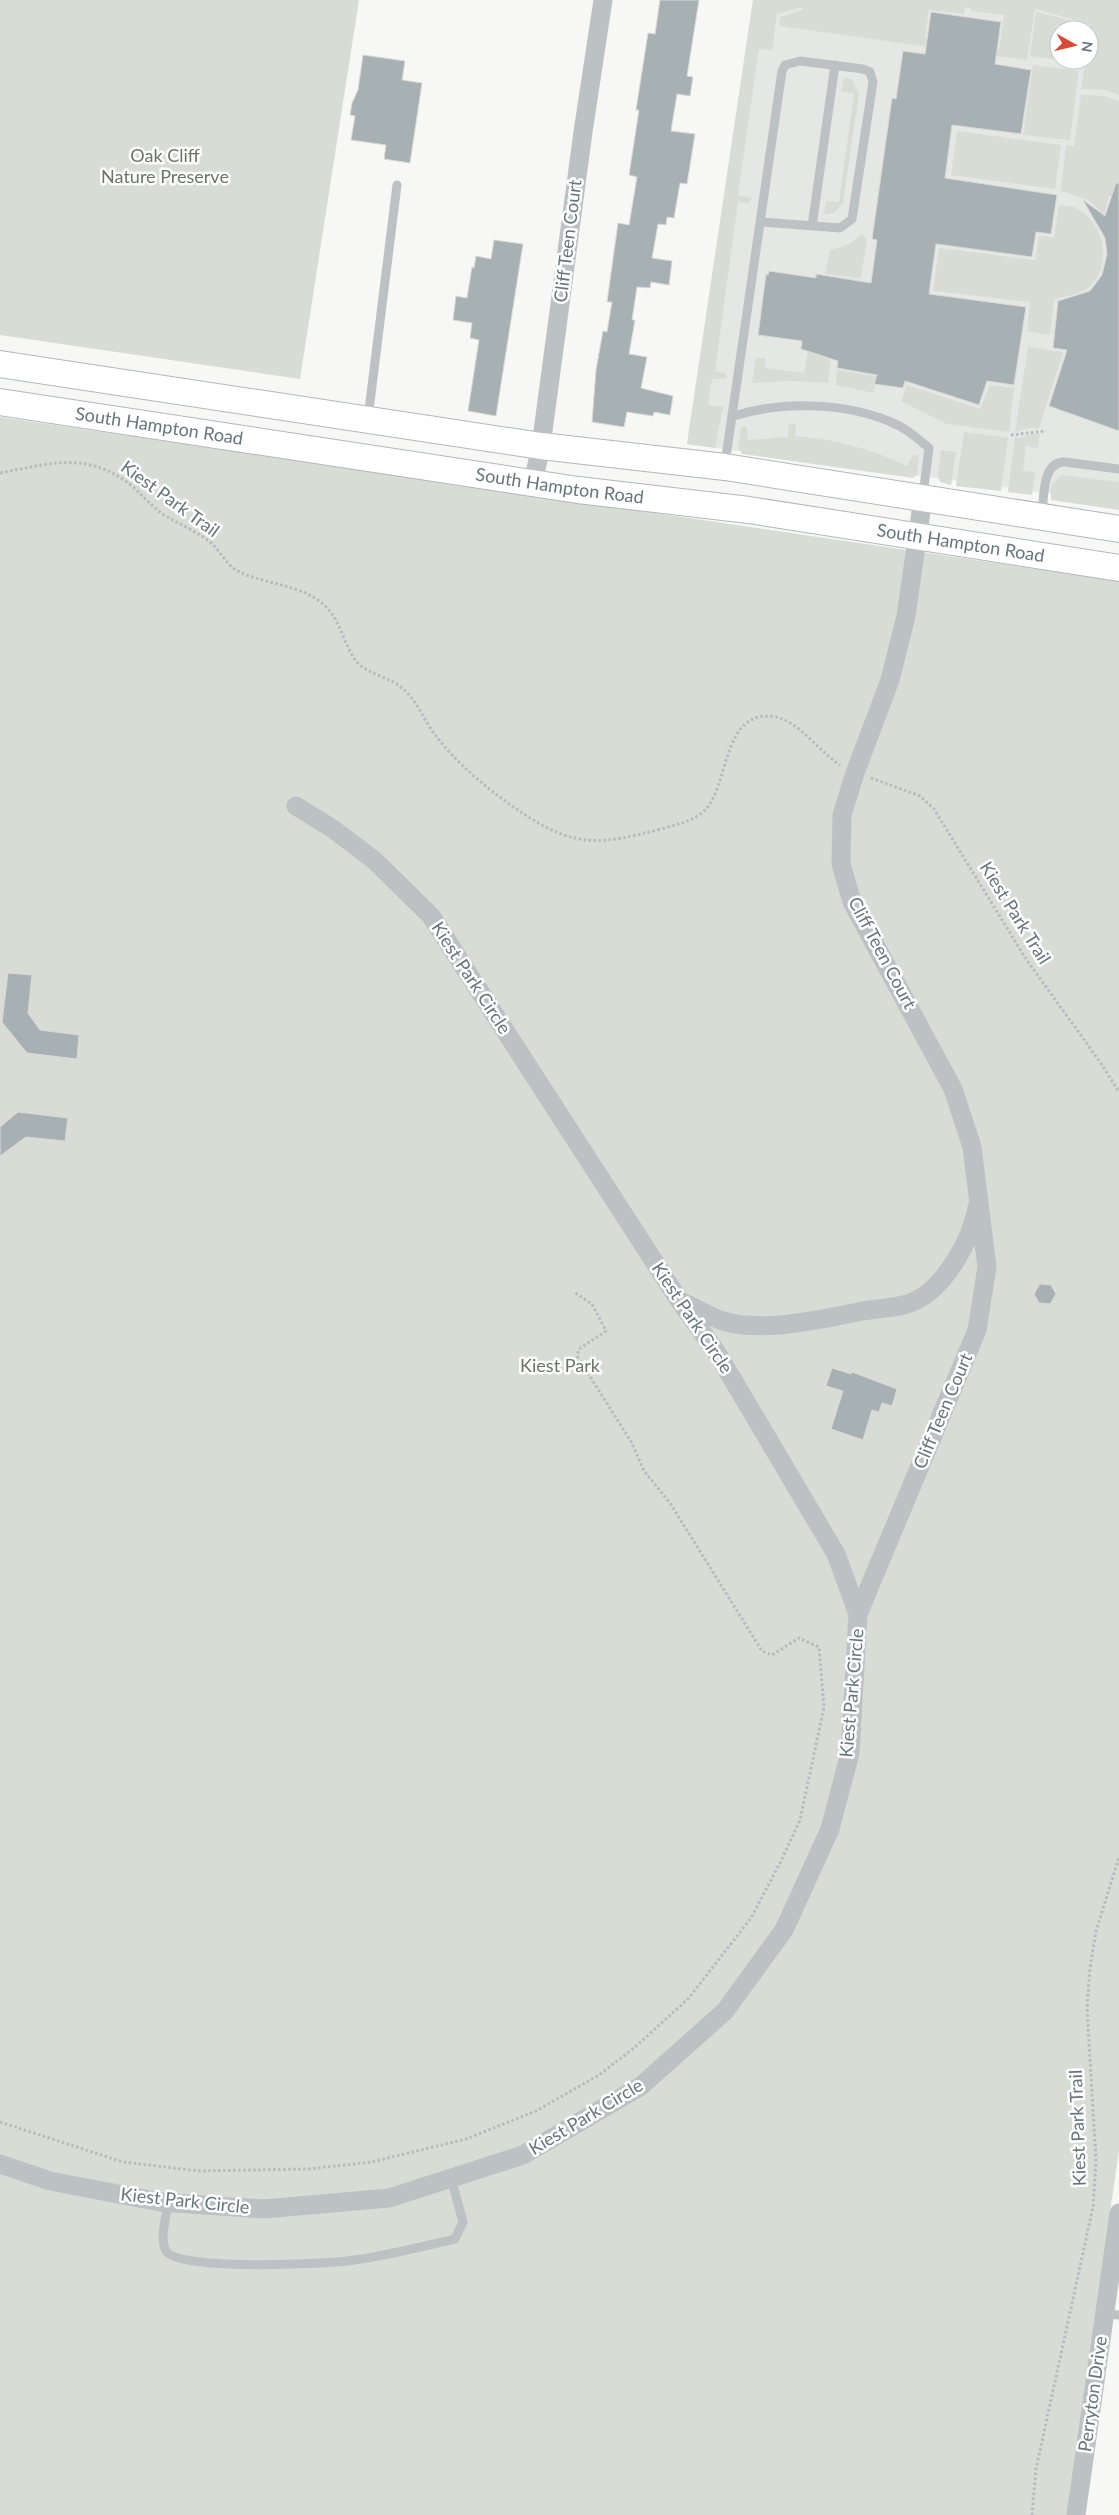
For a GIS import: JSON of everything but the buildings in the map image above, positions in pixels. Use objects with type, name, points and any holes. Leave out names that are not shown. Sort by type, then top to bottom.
[{"type":"main road","name":"South Hampton Road","points":[[0,364],[541,446],[724,467],[1119,528]]},
{"type":"main road","name":"South Hampton Road","points":[[0,402],[533,483],[749,510],[1119,568]]},
{"type":"street","name":"Cliff Teen Court","points":[[533,483],[541,446],[581,141],[604,0]]},
{"type":"street","name":"Cliff Teen Court","points":[[858,1614],[977,1330],[987,1267],[972,1147],[953,1089],[852,902],[840,864],[842,816],[855,772],[890,680],[906,616],[923,498]]},
{"type":"street","name":"Kiest Park Circle","points":[[0,2164],[50,2181],[168,2202],[264,2210],[389,2198],[523,2155],[641,2086],[725,2011],[784,1930],[830,1829],[850,1753],[858,1614],[836,1554],[717,1353],[679,1300],[431,916],[374,860],[296,806]]},
{"type":"street","name":"Cliff Teen Court","points":[[679,1300],[721,1320],[764,1326],[824,1318],[915,1301],[937,1285],[962,1250],[975,1221],[978,1199]]},
{"type":"street","name":"Perryton Drive","points":[[1076,2515],[1112,2314],[1119,2213]]},
{"type":"lane","points":[[724,467],[733,416],[782,71],[785,65],[792,61],[867,70],[873,77],[873,82],[852,219],[840,228],[761,222]]},
{"type":"lane","points":[[812,226],[834,65]]},
{"type":"lane","points":[[368,420],[397,185]]},
{"type":"lane","points":[[733,416],[752,410],[772,408],[827,408],[849,410],[892,422],[911,432],[929,448],[923,498]]},
{"type":"lane","points":[[1041,516],[1047,475],[1053,465],[1065,462],[1119,469]]},
{"type":"lane","points":[[168,2202],[163,2241],[166,2252],[171,2256],[206,2263],[261,2266],[348,2261],[455,2239],[463,2222],[451,2178]]},
{"type":"path","points":[[1011,435],[1046,431]]},
{"type":"path","name":"Kiest Park Trail","points":[[0,474],[62,461],[85,463],[106,470],[123,479],[163,514],[210,542],[237,572],[301,592],[319,602],[329,610],[347,650],[359,664],[402,688],[447,750],[524,814],[576,840],[599,842],[620,839],[692,820],[707,809],[715,794],[730,745],[741,729],[754,720],[766,717],[778,718],[793,726],[842,767]]},
{"type":"path","name":"Kiest Park Trail","points":[[866,776],[920,796],[934,809],[1026,959],[1100,1062],[1119,1092]]},
{"type":"path","points":[[0,2122],[123,2162],[200,2171],[308,2169],[372,2162],[466,2138],[536,2111],[599,2075],[634,2048],[688,1999],[751,1918],[800,1820],[824,1707],[819,1647],[799,1638],[772,1655],[762,1651],[670,1503],[644,1471],[632,1443],[577,1356],[579,1349],[606,1331],[592,1304],[574,1292]]},
{"type":"path","name":"Kiest Park Trail","points":[[1032,2515],[1036,2469],[1093,2207],[1096,2160],[1088,2016],[1090,1968],[1096,1931],[1119,1857]]},
{"type":"shaded area","points":[[753,0],[1119,0],[1119,503],[687,444]]},
{"type":"green space","name":"Oak Cliff Nature Preserve","points":[[0,0],[359,0],[300,379],[0,335]]},
{"type":"green space","points":[[753,0],[1119,0],[1119,95],[1106,90],[1081,89],[1084,70],[1099,70],[1099,20],[1075,20],[1035,9],[1027,60],[965,52],[966,45],[999,49],[1004,15],[971,11],[971,8],[965,7],[964,14],[929,10],[925,38],[959,51],[779,26],[780,17],[803,10],[802,7],[777,14],[772,50],[759,49],[738,195],[752,198],[748,203],[738,202],[715,371],[725,373],[727,378],[712,379],[708,405],[723,407],[715,448],[687,444]]},
{"type":"green space","points":[[1036,12],[1068,20],[1049,20],[1049,59],[1030,56]]},
{"type":"green space","points":[[1033,65],[1049,67],[1049,70],[1079,71],[1070,140],[1023,135]]},
{"type":"green space","points":[[844,77],[852,80],[859,94],[843,202],[835,211],[830,214],[824,214],[826,201],[839,202],[854,94],[841,91]]},
{"type":"green space","points":[[1081,95],[1105,96],[1119,101],[1119,200],[1109,196],[1104,215],[1089,200],[1061,191],[1066,145],[1074,146]]},
{"type":"green space","points":[[957,131],[1061,145],[1055,189],[951,175]]},
{"type":"green space","points":[[1059,205],[1074,207],[1093,222],[1099,233],[1103,256],[1101,268],[1096,279],[1088,288],[1076,294],[1054,299],[1050,335],[1027,331],[1030,302],[933,291],[939,248],[1035,260],[1039,236],[1054,237]]},
{"type":"green space","points":[[862,234],[867,239],[861,278],[825,274],[830,250],[850,244]]},
{"type":"green space","points":[[1028,347],[1063,352],[1039,429],[1032,427],[1015,432]]},
{"type":"green space","points":[[808,352],[831,360],[828,383],[792,381],[752,383],[756,358],[766,358],[765,368],[804,373]]},
{"type":"green space","points":[[837,370],[876,376],[874,393],[836,385]]},
{"type":"green space","points":[[907,385],[980,409],[990,385],[1014,388],[1009,432],[947,424],[901,401]]},
{"type":"green space","name":"Kiest Park","points":[[0,417],[1119,581],[1119,2150],[1067,2515],[0,2515]]},
{"type":"green space","points":[[793,423],[796,425],[795,436],[853,446],[907,466],[913,455],[917,455],[919,457],[917,475],[913,478],[742,454],[738,447],[741,428],[744,426],[747,428],[748,440],[788,437],[789,424]]},
{"type":"green space","points":[[964,432],[1008,438],[1001,491],[956,486]]},
{"type":"green space","points":[[1032,434],[1040,434],[1038,448],[1026,446],[1023,471],[1035,472],[1032,495],[1008,492],[1015,437],[1021,438]]},
{"type":"green space","points":[[941,450],[956,452],[951,485],[940,482],[938,475]]},
{"type":"green space","points":[[1062,475],[1119,482],[1119,510],[1051,500],[1051,485]]}]
